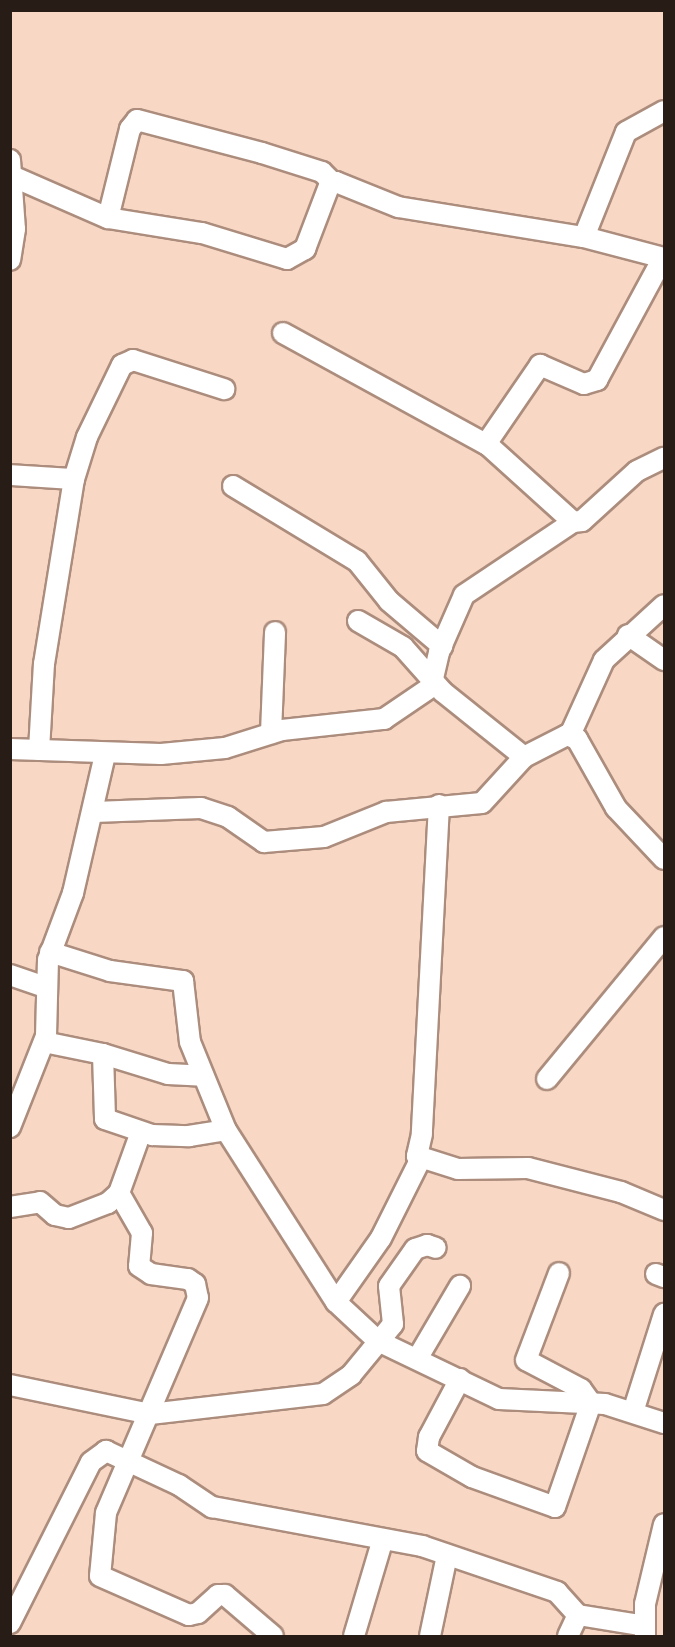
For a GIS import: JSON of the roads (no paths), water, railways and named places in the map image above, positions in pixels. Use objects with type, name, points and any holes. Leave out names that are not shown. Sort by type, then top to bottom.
[{"type":"street","points":[[584,237],[626,132],[664,111]]},
{"type":"street","points":[[108,218],[130,129],[137,120],[262,153],[322,172],[333,183],[398,207],[584,237],[664,258],[597,380],[584,384],[540,365],[486,444]]},
{"type":"street","points":[[10,260],[12,169],[108,218],[202,233],[292,259],[305,249],[333,183]]},
{"type":"street","points":[[283,333],[486,444],[573,522]]},
{"type":"street","points":[[39,750],[44,664],[74,479],[87,436],[128,360],[224,389]]},
{"type":"street","points":[[10,749],[105,754],[225,748],[271,733],[384,719],[413,703],[434,680],[442,646],[464,595],[573,522],[582,520],[638,471],[664,458]]},
{"type":"street","points":[[10,475],[74,479]]},
{"type":"street","points":[[233,486],[357,561],[389,601],[442,646]]},
{"type":"street","points":[[94,812],[201,808],[228,817],[268,842],[324,837],[386,812],[482,802],[524,757],[570,735],[595,676],[628,635],[664,605]]},
{"type":"street","points":[[358,621],[403,647],[434,680],[524,757]]},
{"type":"street","points":[[271,733],[275,632]]},
{"type":"street","points":[[628,635],[664,660]]},
{"type":"street","points":[[570,735],[577,739],[616,808],[664,859]]},
{"type":"street","points":[[10,1127],[44,1042],[45,987],[50,952],[73,892],[94,812],[105,754]]},
{"type":"street","points":[[336,1302],[381,1238],[420,1160],[417,1152],[422,1134],[439,805]]},
{"type":"street","points":[[547,1079],[664,937]]},
{"type":"street","points":[[50,952],[110,971],[180,979],[190,1042],[226,1130],[336,1302],[378,1341],[507,1401],[591,1403],[633,1412],[664,1423]]},
{"type":"street","points":[[10,975],[45,987]]},
{"type":"street","points":[[44,1042],[103,1053],[168,1074],[203,1076]]},
{"type":"street","points":[[103,1053],[105,1119],[141,1132],[178,1137],[226,1130]]},
{"type":"street","points":[[10,1207],[40,1202],[55,1215],[69,1218],[119,1193],[141,1132]]},
{"type":"street","points":[[420,1160],[458,1170],[528,1168],[621,1192],[664,1210]]},
{"type":"street","points":[[119,1193],[142,1233],[143,1271],[180,1275],[198,1290],[131,1461],[106,1513],[100,1576],[189,1615],[198,1613],[218,1595],[225,1595],[273,1636]]},
{"type":"street","points":[[10,1385],[150,1414],[323,1394],[344,1381],[395,1321],[389,1292],[392,1280],[415,1249],[436,1248]]},
{"type":"street","points":[[559,1273],[526,1360],[581,1389],[591,1403]]},
{"type":"street","points":[[417,1359],[460,1286]]},
{"type":"street","points":[[633,1412],[664,1314]]},
{"type":"street","points":[[460,1379],[429,1437],[427,1451],[472,1477],[551,1508],[558,1502],[591,1403]]},
{"type":"street","points":[[10,1623],[94,1456],[106,1451],[131,1461],[212,1507],[383,1539],[447,1555],[557,1592],[578,1615],[645,1631],[645,1604],[664,1524]]},
{"type":"street","points":[[354,1636],[383,1539]]},
{"type":"street","points":[[430,1636],[447,1555]]},
{"type":"street","points":[[568,1636],[578,1615]]}]
